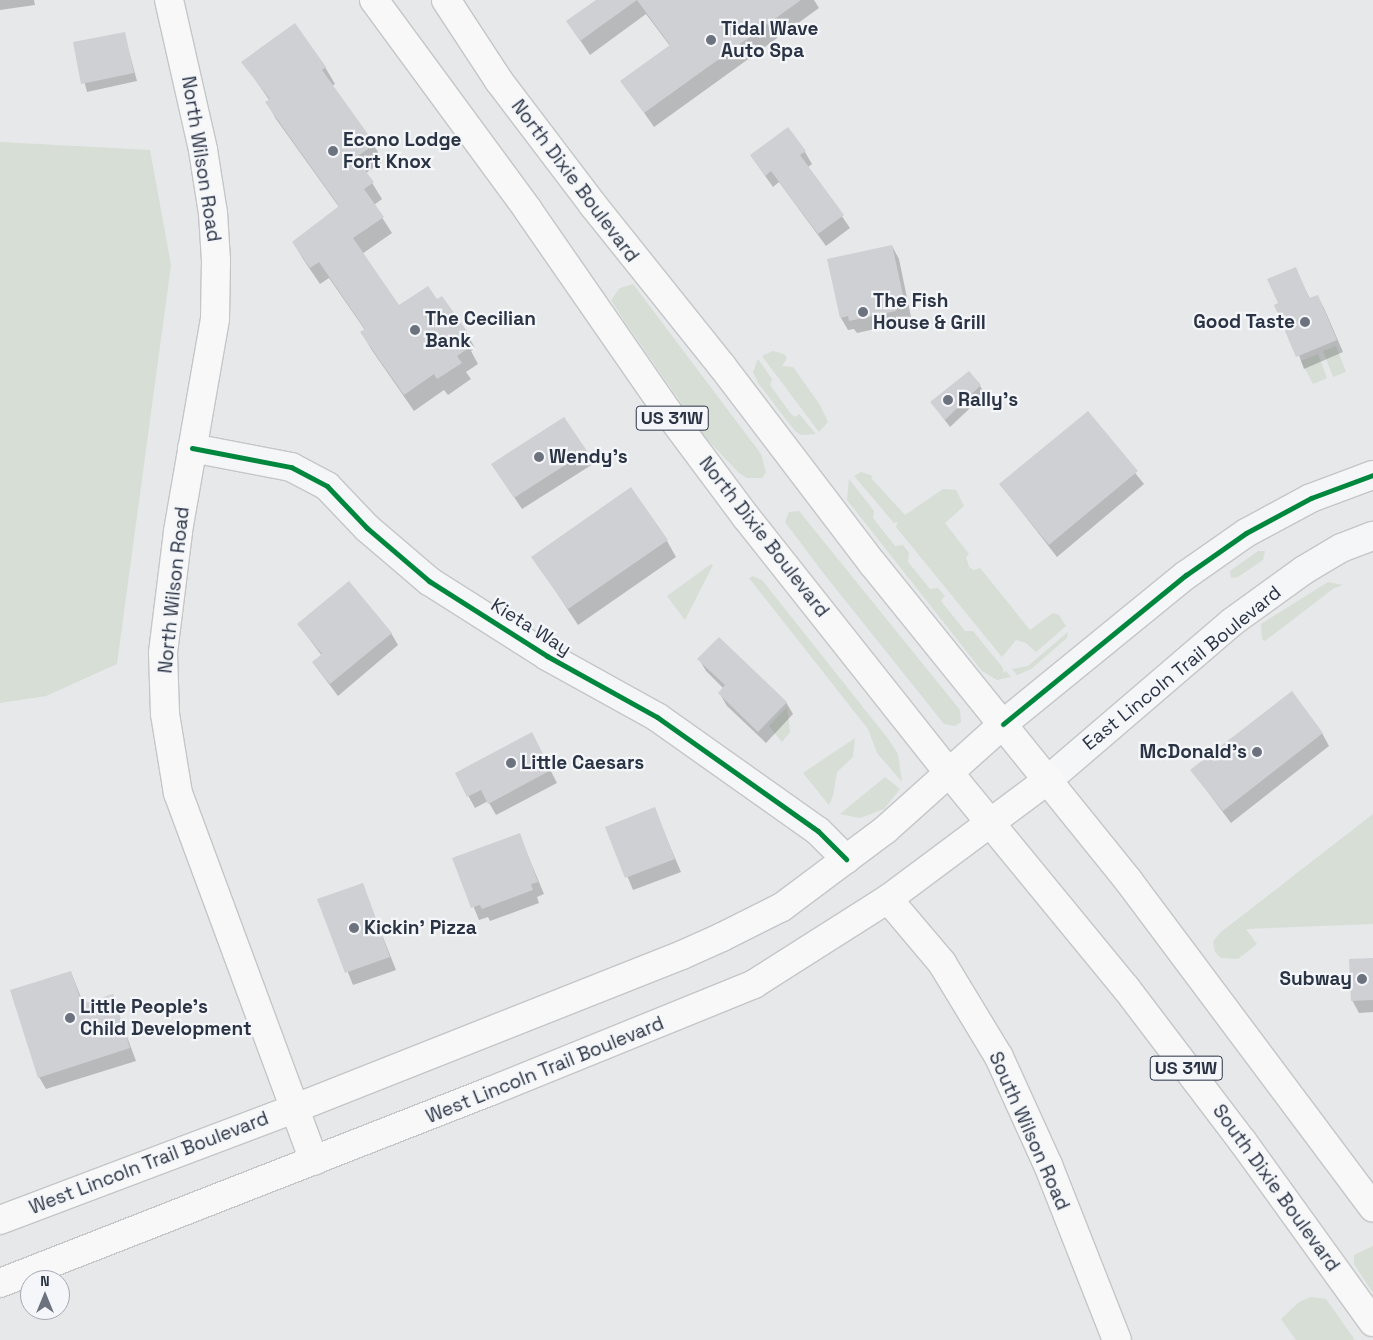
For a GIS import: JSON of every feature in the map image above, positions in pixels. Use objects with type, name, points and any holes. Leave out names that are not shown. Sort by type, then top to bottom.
[{"type":"main road","name":"North Wilson Road","points":[[169,0],[188,76],[214,212],[215,319],[178,532],[163,653],[165,714],[178,793],[293,1109],[314,1161]]},
{"type":"main road","name":"North Dixie Boulevard","points":[[374,0],[528,210],[662,403],[734,502],[989,822]]},
{"type":"main road","name":"North Dixie Boulevard","points":[[446,0],[499,81],[608,225],[722,366],[873,564],[1048,778]]},
{"type":"main road","name":"West Lincoln Trail Boulevard","points":[[0,1220],[293,1109],[682,955],[782,907],[846,859],[950,774],[1003,724]]},
{"type":"main road","name":"West Lincoln Trail Boulevard","points":[[0,1283],[314,1161],[754,984],[888,899],[1048,778]]},
{"type":"main road","points":[[1048,778],[1128,880],[1373,1208]]},
{"type":"main road","name":"South Dixie Boulevard","points":[[989,822],[1143,1011],[1373,1322]]},
{"type":"main road","name":"South Wilson Road","points":[[888,899],[919,934],[968,1002],[998,1057],[1048,1165],[1117,1340]]},
{"type":"street","name":"Kieta Way","points":[[192,448],[291,467],[327,486],[367,528],[429,581],[548,656],[657,717],[818,831],[846,859]]},
{"type":"street","points":[[1003,724],[1186,575],[1246,533],[1311,498],[1373,475]]},
{"type":"street","name":"East Lincoln Trail Boulevard","points":[[1048,778],[1232,622],[1304,570],[1342,548],[1373,536]]},
{"type":"shaded area","points":[[0,142],[150,150],[171,265],[117,664],[46,696],[0,703]]},
{"type":"shaded area","points":[[633,284],[761,454],[766,472],[762,478],[747,478],[739,473],[704,436],[625,322],[611,300],[620,288]]},
{"type":"shaded area","points":[[1336,346],[1346,372],[1333,377],[1323,351]]},
{"type":"shaded area","points":[[773,351],[784,354],[787,358],[782,366],[793,367],[820,405],[828,422],[819,432],[762,356]]},
{"type":"shaded area","points":[[1318,354],[1327,378],[1313,384],[1301,361]]},
{"type":"shaded area","points":[[758,359],[772,379],[770,385],[791,414],[795,417],[799,414],[816,434],[801,435],[795,431],[758,383],[753,372]]},
{"type":"shaded area","points":[[861,472],[873,476],[871,478],[905,515],[943,489],[956,490],[964,506],[945,523],[969,554],[966,557],[969,567],[974,570],[980,568],[1030,630],[1053,613],[1059,615],[1066,626],[1036,652],[1026,643],[1016,640],[1002,657],[896,527],[898,522],[894,523],[854,476]]},
{"type":"shaded area","points":[[849,479],[874,511],[873,518],[895,546],[903,545],[909,553],[908,562],[930,589],[938,588],[945,596],[941,601],[965,631],[973,631],[1003,668],[1003,673],[1006,671],[1011,677],[997,680],[982,671],[847,500]]},
{"type":"shaded area","points":[[799,511],[960,710],[961,722],[955,726],[944,724],[824,574],[785,522],[789,512]]},
{"type":"shaded area","points":[[1258,551],[1265,551],[1263,560],[1238,577],[1231,578],[1230,571]]},
{"type":"shaded area","points":[[711,564],[713,565],[685,620],[667,596]]},
{"type":"shaded area","points":[[753,576],[762,580],[889,740],[898,754],[902,782],[877,753],[868,729],[749,578]]},
{"type":"shaded area","points":[[1328,582],[1343,585],[1334,588],[1265,641],[1262,639],[1261,624]]},
{"type":"shaded area","points":[[1068,632],[1067,638],[1031,669],[1017,675],[1012,669],[1028,666]]},
{"type":"shaded area","points":[[787,707],[790,732],[782,742],[769,726]]},
{"type":"shaded area","points":[[855,738],[853,757],[837,772],[833,796],[829,805],[803,773]]},
{"type":"shaded area","points":[[885,777],[900,789],[884,809],[860,818],[840,814]]},
{"type":"shaded area","points":[[1373,814],[1373,924],[1246,929],[1257,944],[1238,959],[1221,958],[1215,952],[1213,941],[1221,932]]},
{"type":"shaded area","points":[[1373,1246],[1373,1293],[1354,1264],[1354,1255]]},
{"type":"shaded area","points":[[1311,1297],[1326,1299],[1355,1340],[1296,1340],[1281,1319],[1299,1302]]},
{"type":"building","points":[[596,0],[637,0],[580,41],[566,21]]},
{"type":"building","name":"Tidal Wave Auto Spa","points":[[637,0],[801,0],[644,113],[620,81],[670,45]]},
{"type":"building","points":[[295,23],[326,67],[322,70],[375,144],[355,158],[374,182],[364,189],[384,217],[353,238],[399,305],[428,286],[437,299],[442,296],[467,331],[462,335],[470,347],[457,356],[462,363],[437,379],[434,374],[404,395],[360,332],[365,329],[319,262],[310,268],[292,242],[339,206],[265,102],[270,99],[241,62]]},
{"type":"building","points":[[125,32],[134,73],[81,84],[73,42]]},
{"type":"building","points":[[788,127],[806,151],[800,155],[844,215],[818,234],[771,171],[765,176],[750,155]]},
{"type":"building","points":[[892,245],[905,304],[895,307],[896,311],[849,321],[848,316],[840,318],[827,259]]},
{"type":"building","name":"Good Taste","points":[[1296,267],[1309,298],[1318,295],[1337,340],[1296,357],[1274,305],[1278,303],[1267,279]]},
{"type":"building","name":"Rally's","points":[[969,371],[981,385],[945,420],[930,402]]},
{"type":"building","points":[[1088,411],[1138,471],[1049,545],[999,484]]},
{"type":"building","name":"Wendy's","points":[[564,417],[587,451],[514,498],[491,464]]},
{"type":"building","points":[[631,487],[668,540],[568,609],[531,557]]},
{"type":"building","points":[[349,581],[392,633],[330,684],[312,662],[322,654],[297,624]]},
{"type":"building","points":[[719,637],[787,702],[758,732],[718,693],[725,685],[697,659]]},
{"type":"building","name":"McDonald's","points":[[1292,691],[1323,733],[1223,811],[1190,770]]},
{"type":"building","name":"Little Caesars","points":[[532,732],[551,770],[488,804],[481,790],[467,797],[455,773]]},
{"type":"building","points":[[655,807],[675,859],[625,878],[605,827]]},
{"type":"building","points":[[520,833],[538,882],[531,884],[533,890],[482,909],[480,905],[471,908],[452,858]]},
{"type":"building","name":"Kickin' Pizza","points":[[363,883],[390,957],[345,973],[317,899]]},
{"type":"building","name":"Subway","points":[[1373,958],[1373,1000],[1351,1001],[1349,959]]},
{"type":"building","name":"Little People's Child Development","points":[[71,971],[82,1004],[113,994],[130,1048],[38,1078],[10,990]]},
{"type":"cycle path","points":[[192,448],[291,467],[327,486],[367,528],[429,581],[547,656],[657,717],[818,831],[846,859]]},
{"type":"cycle path","points":[[1003,724],[1186,575],[1246,533],[1311,498],[1373,475]]},
{"type":"place","name":"Tidal Wave Auto Spa","points":[[711,40]]},
{"type":"place","name":"Econo Lodge Fort Knox","points":[[333,151]]},
{"type":"place","name":"The Fish House & Grill","points":[[863,312]]},
{"type":"place","name":"Good Taste","points":[[1305,322]]},
{"type":"place","name":"The Cecilian Bank","points":[[415,330]]},
{"type":"place","name":"Rally's","points":[[948,400]]},
{"type":"place","name":"Wendy's","points":[[539,457]]},
{"type":"place","name":"McDonald's","points":[[1257,752]]},
{"type":"place","name":"Little Caesars","points":[[511,763]]},
{"type":"place","name":"Kickin' Pizza","points":[[354,928]]},
{"type":"place","name":"Subway","points":[[1362,979]]},
{"type":"place","name":"Little People's Child Development","points":[[70,1018]]}]
